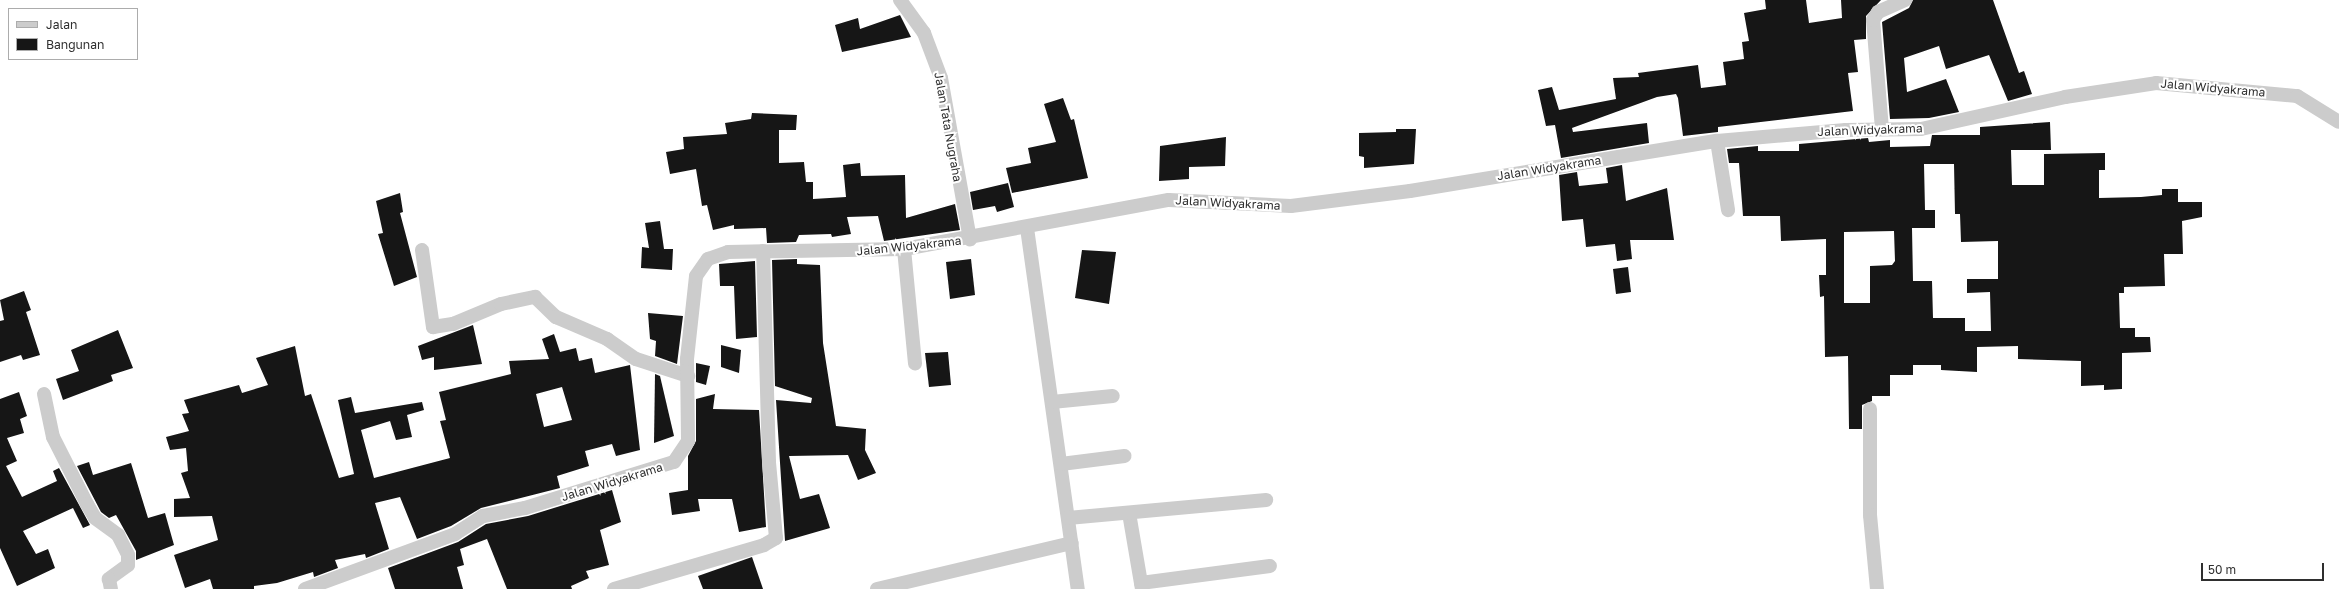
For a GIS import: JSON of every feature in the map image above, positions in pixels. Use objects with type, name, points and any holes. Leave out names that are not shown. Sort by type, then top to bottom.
[{"type":"street","name":"Jalan Tata Nugraha","points":[[900,0],[924,33],[941,78],[970,239]]},
{"type":"street","points":[[1882,129],[1873,20],[1878,12],[1905,0]]},
{"type":"street","name":"Jalan Widyakrama","points":[[306,589],[455,534],[483,516],[525,508],[674,462],[688,441],[688,376],[692,302],[700,266],[708,259],[728,252],[763,251],[822,253],[904,249],[970,239],[1027,228],[1140,202],[1169,200],[1259,207],[1351,199],[1718,140],[1882,129],[1921,129],[2065,97],[2156,83],[2297,96],[2339,122]]},
{"type":"street","points":[[1718,140],[1728,210]]},
{"type":"street","points":[[1027,228],[1078,589]]},
{"type":"street","points":[[904,249],[915,363]]},
{"type":"street","points":[[422,250],[424,286],[433,327],[453,324],[501,304],[535,297],[556,317],[607,339],[636,359],[688,376]]},
{"type":"street","points":[[614,589],[764,545],[776,538],[769,462],[763,251]]},
{"type":"street","points":[[44,394],[53,437],[89,507],[99,522],[118,535],[128,555],[128,565],[109,579],[111,589]]},
{"type":"street","points":[[1052,402],[1113,396]]},
{"type":"street","points":[[1870,409],[1870,515],[1877,589]]},
{"type":"street","points":[[1061,464],[1124,456]]},
{"type":"street","points":[[1068,518],[1266,500]]},
{"type":"street","points":[[1129,513],[1142,586],[1270,566]]},
{"type":"street","points":[[877,589],[1072,543]]},
{"type":"building","points":[[1765,0],[1806,0],[1809,23],[1842,18],[1841,0],[1881,0],[1866,16],[1866,39],[1854,40],[1858,72],[1848,73],[1853,111],[1718,127],[1718,132],[1683,136],[1678,98],[1676,94],[1657,97],[1572,128],[1573,132],[1647,123],[1649,143],[1561,158],[1555,125],[1546,126],[1538,90],[1552,87],[1559,110],[1616,99],[1613,78],[1639,77],[1638,73],[1698,65],[1701,88],[1726,85],[1723,62],[1744,59],[1742,42],[1749,41],[1744,13],[1766,9]]},
{"type":"building","points":[[1913,0],[1993,0],[2019,73],[2024,71],[2032,94],[2008,101],[1989,55],[1946,69],[1939,46],[1904,58],[1907,92],[1946,79],[1959,112],[1929,118],[1890,119],[1882,22],[1909,8]]},
{"type":"building","points":[[900,15],[911,37],[842,52],[835,25],[858,18],[860,29]]},
{"type":"building","points":[[1063,98],[1071,120],[1074,119],[1088,178],[1012,193],[1006,168],[1031,163],[1028,148],[1056,142],[1044,104]]},
{"type":"building","points":[[752,113],[797,115],[796,130],[779,130],[779,163],[804,162],[806,182],[813,182],[813,199],[846,197],[843,165],[860,163],[861,176],[905,175],[906,218],[955,204],[960,230],[884,241],[878,216],[847,217],[851,234],[832,237],[831,234],[799,235],[796,242],[767,243],[766,228],[734,229],[734,225],[713,230],[707,205],[702,206],[696,169],[670,174],[666,152],[684,149],[683,137],[727,134],[725,123],[751,119]]},
{"type":"building","points":[[2050,122],[2051,150],[2011,150],[2012,185],[2044,185],[2044,154],[2105,153],[2105,170],[2099,170],[2099,198],[2162,195],[2162,189],[2178,189],[2178,202],[2202,202],[2202,217],[2182,221],[2183,254],[2164,254],[2165,286],[2124,287],[2124,293],[2119,293],[2120,328],[2135,328],[2135,337],[2150,337],[2151,352],[2122,353],[2122,389],[2104,390],[2104,385],[2081,386],[2081,361],[2018,359],[2018,346],[1977,347],[1977,372],[1941,370],[1941,365],[1913,365],[1913,375],[1890,375],[1890,396],[1872,396],[1872,401],[1862,405],[1862,429],[1849,429],[1848,356],[1825,357],[1824,296],[1820,297],[1819,275],[1826,275],[1826,239],[1781,241],[1780,216],[1743,216],[1739,163],[1729,163],[1727,149],[1758,146],[1758,151],[1799,151],[1799,144],[1868,138],[1869,142],[1890,140],[1890,147],[1930,146],[1932,135],[1980,135],[1980,127]],"holes":[[[1924,164],[1954,164],[1955,214],[1960,214],[1961,242],[1998,241],[1998,279],[1967,279],[1967,293],[1990,292],[1991,331],[1965,331],[1965,318],[1933,318],[1932,281],[1913,281],[1912,228],[1935,228],[1935,210],[1925,210]],[[1894,231],[1895,261],[1892,265],[1870,266],[1870,303],[1844,303],[1844,232]]]},
{"type":"building","points":[[1396,129],[1416,129],[1414,164],[1364,168],[1364,157],[1359,156],[1359,133],[1396,132]]},
{"type":"building","points":[[1226,137],[1225,166],[1189,167],[1189,179],[1159,181],[1160,146]]},
{"type":"building","points":[[1622,165],[1626,201],[1667,188],[1674,240],[1630,240],[1632,259],[1617,261],[1615,244],[1586,247],[1583,219],[1562,221],[1559,175],[1577,172],[1579,186],[1608,183],[1606,168]]},
{"type":"building","points":[[1008,183],[1014,207],[997,212],[995,206],[973,210],[970,192]]},
{"type":"building","points":[[400,193],[403,212],[400,213],[417,277],[394,286],[378,234],[383,233],[376,201]]},
{"type":"building","points":[[660,221],[664,249],[673,249],[672,270],[641,268],[642,247],[649,248],[645,223]]},
{"type":"building","points":[[1082,250],[1116,252],[1109,304],[1075,298]]},
{"type":"building","points":[[797,259],[797,264],[820,265],[823,343],[836,426],[866,429],[865,450],[876,473],[858,480],[848,455],[789,456],[800,499],[819,494],[830,528],[785,541],[776,400],[811,403],[812,398],[775,386],[772,260]]},
{"type":"building","points":[[971,259],[975,295],[950,299],[946,262]]},
{"type":"building","points":[[755,261],[757,337],[736,339],[734,286],[720,286],[719,264]]},
{"type":"building","points":[[1628,267],[1631,292],[1616,294],[1613,269]]},
{"type":"building","points":[[24,291],[31,310],[26,312],[40,355],[23,360],[21,355],[0,362],[0,321],[4,320],[0,300]]},
{"type":"building","points":[[648,313],[683,316],[677,364],[655,356],[656,341],[650,339]]},
{"type":"building","points":[[473,325],[482,364],[434,370],[434,357],[422,360],[418,346]]},
{"type":"building","points":[[118,330],[133,368],[111,375],[113,381],[63,400],[56,379],[79,371],[71,350]]},
{"type":"building","points":[[554,334],[560,352],[576,348],[579,361],[592,358],[595,373],[630,365],[640,450],[616,456],[612,444],[585,451],[589,466],[557,476],[560,488],[481,508],[451,526],[417,539],[400,497],[375,503],[389,549],[366,558],[365,554],[335,560],[338,568],[314,577],[313,572],[277,583],[254,586],[254,589],[213,589],[210,579],[185,588],[174,555],[218,540],[212,516],[174,517],[174,499],[190,498],[181,473],[188,471],[186,448],[170,450],[166,437],[189,431],[182,414],[189,413],[184,400],[239,385],[242,393],[268,385],[256,358],[295,346],[305,396],[311,394],[339,478],[354,474],[338,400],[351,397],[355,413],[422,402],[424,410],[407,415],[412,437],[396,440],[390,421],[361,430],[374,478],[450,458],[440,421],[446,420],[439,392],[511,374],[509,361],[549,359],[542,339]],"holes":[[[562,387],[572,420],[544,427],[536,394]]]},
{"type":"building","points":[[721,345],[741,350],[739,373],[721,367]]},
{"type":"building","points":[[948,352],[951,385],[929,387],[925,353]]},
{"type":"building","points":[[696,363],[710,366],[706,385],[696,382]]},
{"type":"building","points":[[655,374],[660,376],[674,436],[654,443]]},
{"type":"building","points":[[19,392],[27,416],[20,419],[24,433],[7,438],[17,461],[6,466],[22,497],[57,481],[53,471],[59,468],[90,525],[83,528],[73,508],[23,531],[36,554],[48,549],[55,568],[17,586],[0,548],[0,399]]},
{"type":"building","points":[[715,394],[713,409],[759,410],[766,527],[739,532],[732,499],[698,499],[700,511],[672,515],[669,493],[688,490],[688,456],[696,441],[696,399]]},
{"type":"building","points":[[89,462],[93,475],[131,463],[148,518],[165,513],[174,545],[136,560],[136,551],[116,515],[109,518],[101,512],[77,466]]},
{"type":"building","points":[[612,490],[621,522],[600,530],[609,565],[586,571],[589,578],[571,586],[572,589],[507,589],[487,539],[460,549],[464,565],[457,567],[463,589],[395,589],[388,568],[458,542],[486,524],[528,516]]},
{"type":"building","points":[[752,557],[763,589],[703,589],[698,576]]}]
